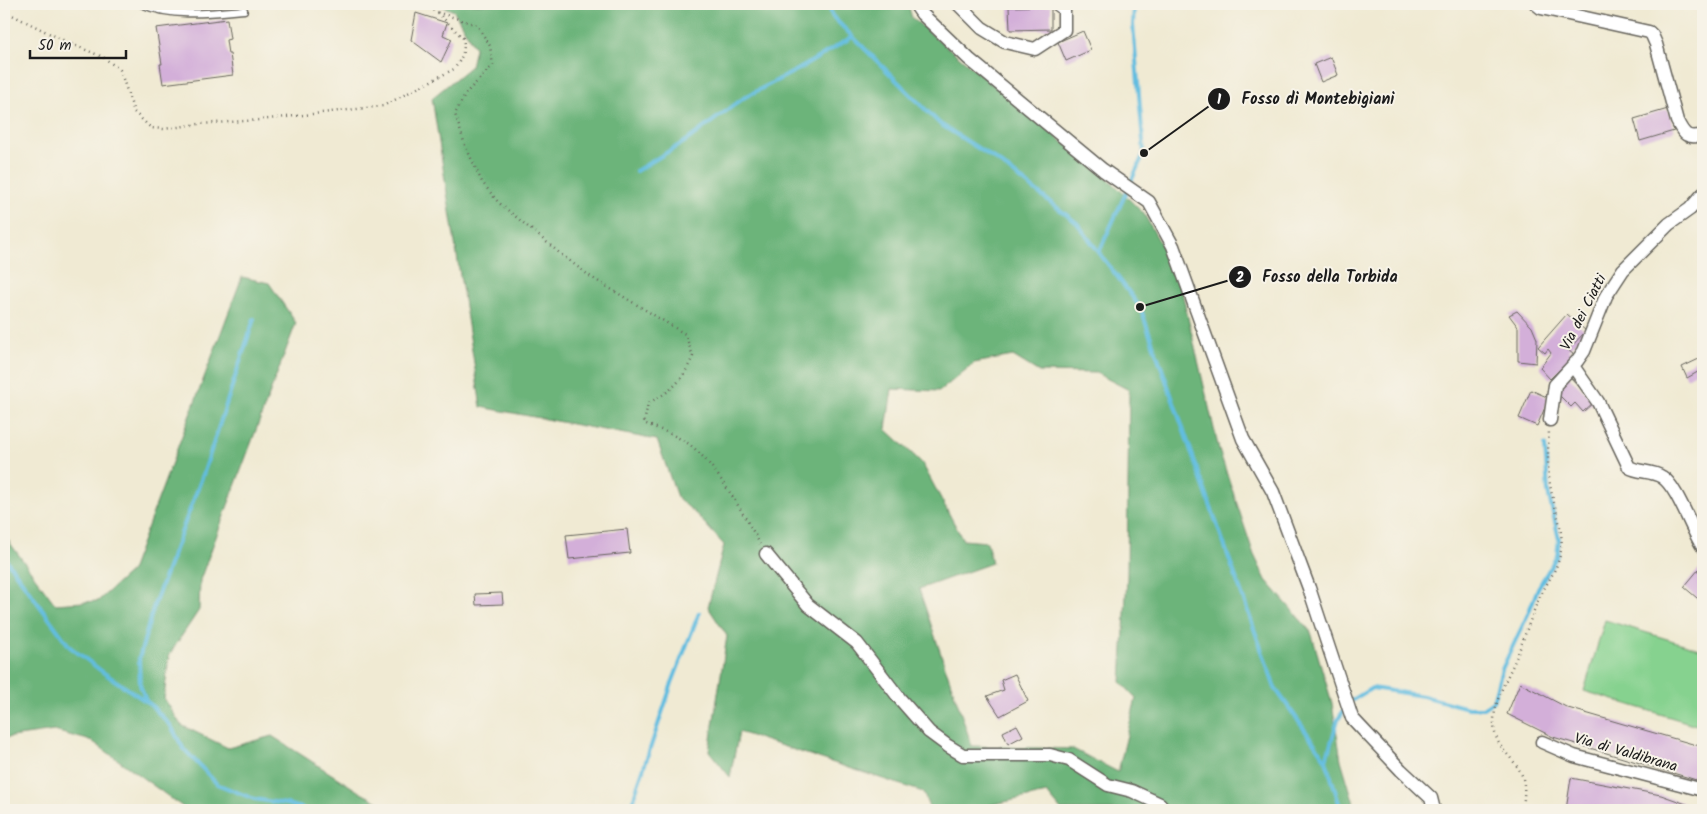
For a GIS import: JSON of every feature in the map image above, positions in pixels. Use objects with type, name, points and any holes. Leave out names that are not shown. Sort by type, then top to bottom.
[{"type":"street","points":[[915,4],[922,14],[969,59],[1103,170],[1149,202],[1173,246],[1243,439],[1273,492],[1309,588],[1352,718],[1401,770],[1431,798],[1434,810]]},
{"type":"street","points":[[958,4],[982,28],[1005,42],[1034,49],[1064,30],[1064,9],[1057,4]]},
{"type":"street","points":[[1536,4],[1541,8],[1649,32],[1652,35],[1682,130],[1687,135],[1694,137],[1703,134]]},
{"type":"street","name":"Via dei Ciatti","points":[[1703,194],[1690,209],[1669,224],[1623,270],[1606,296],[1584,351],[1573,366],[1598,402],[1629,466],[1633,469],[1652,472],[1668,480],[1691,527],[1703,546]]},
{"type":"street","points":[[1550,420],[1555,386],[1573,366]]},
{"type":"street","points":[[766,554],[808,605],[857,643],[917,719],[929,732],[948,746],[963,755],[1050,755],[1069,760],[1108,785],[1132,790],[1160,804],[1165,810]]},
{"type":"street","name":"Via di Valdibrana","points":[[1542,742],[1574,756],[1703,790]]},
{"type":"lane","points":[[141,4],[148,7],[191,14],[244,10]]},
{"type":"path","points":[[420,4],[437,12],[477,25],[490,46],[493,65],[466,93],[455,114],[465,145],[482,182],[498,202],[591,277],[685,334],[693,356],[686,372],[668,393],[648,404],[644,423],[689,444],[707,461],[746,519],[766,554]]},
{"type":"path","points":[[4,11],[69,43],[103,56],[120,70],[134,112],[151,128],[164,129],[383,106],[454,69],[460,62],[464,43],[463,38],[437,12]]},
{"type":"path","points":[[1523,810],[1524,783],[1521,774],[1500,748],[1494,731],[1497,706],[1537,602],[1558,564],[1562,548],[1561,532],[1552,497],[1548,468],[1550,420]]},
{"type":"green space","points":[[437,4],[908,4],[912,18],[1114,184],[1144,214],[1178,275],[1219,450],[1254,555],[1266,580],[1311,632],[1332,703],[1341,760],[1356,810],[1061,810],[1047,793],[966,810],[930,810],[923,792],[739,732],[730,777],[709,751],[727,636],[708,607],[724,545],[698,516],[677,497],[657,440],[481,407],[432,98],[471,66],[475,48],[454,11]],"holes":[[[1013,356],[1039,372],[1096,373],[1129,390],[1127,578],[1121,682],[1136,698],[1118,772],[1073,749],[972,746],[919,589],[992,563],[987,542],[963,540],[922,463],[886,429],[892,389],[940,391],[974,363]]]},
{"type":"green space","points":[[242,277],[269,283],[296,323],[200,580],[199,610],[169,655],[164,698],[181,725],[228,748],[272,736],[361,793],[394,810],[187,810],[92,741],[54,731],[4,738],[4,535],[55,604],[98,601],[131,571]]},
{"type":"green space","points":[[1605,620],[1703,650],[1703,727],[1584,691]]},
{"type":"building","points":[[1051,6],[1051,29],[1010,30],[1009,7]]},
{"type":"building","points":[[416,13],[447,23],[443,35],[452,39],[441,62],[411,40]]},
{"type":"building","points":[[227,19],[230,39],[226,40],[233,75],[163,84],[156,28]]},
{"type":"building","points":[[1083,31],[1091,50],[1066,61],[1058,42]]},
{"type":"building","points":[[1331,57],[1338,75],[1321,82],[1314,64]]},
{"type":"building","points":[[1668,109],[1674,131],[1640,141],[1634,119]]},
{"type":"building","points":[[1517,311],[1532,327],[1537,339],[1536,363],[1518,361],[1518,327],[1509,315]]},
{"type":"building","points":[[1567,314],[1586,331],[1568,350],[1574,355],[1550,379],[1540,368],[1551,353],[1548,349],[1545,353],[1538,347]]},
{"type":"building","points":[[1701,358],[1703,369],[1687,378],[1682,367]]},
{"type":"building","points":[[1567,374],[1594,402],[1583,412],[1575,403],[1571,407],[1555,391]]},
{"type":"building","points":[[1531,390],[1549,398],[1537,426],[1519,418]]},
{"type":"building","points":[[627,529],[630,553],[569,559],[566,535]]},
{"type":"building","points":[[1699,569],[1703,573],[1703,603],[1684,587]]},
{"type":"building","points":[[502,593],[503,604],[476,605],[475,594]]},
{"type":"building","points":[[1015,674],[1028,701],[1000,716],[987,696],[1004,690],[1001,680]]},
{"type":"building","points":[[1520,683],[1568,708],[1703,747],[1703,782],[1553,737],[1507,714]]},
{"type":"building","points":[[1017,725],[1023,736],[1008,744],[1003,732]]},
{"type":"building","points":[[1571,778],[1661,795],[1703,810],[1566,810]]},
{"type":"waterway","points":[[829,4],[832,16],[940,124],[995,159],[1077,223],[1140,307],[1275,688],[1326,760],[1341,810]]},
{"type":"waterway","points":[[1099,252],[1144,153],[1133,25],[1134,4]]},
{"type":"waterway","points":[[636,171],[686,141],[745,97],[799,69],[852,37]]},
{"type":"waterway","points":[[146,701],[140,685],[139,659],[154,605],[204,472],[254,319]]},
{"type":"waterway","points":[[1351,701],[1372,688],[1423,696],[1468,708],[1483,708],[1493,701],[1502,669],[1538,588],[1557,556],[1559,539],[1548,492],[1545,445]]},
{"type":"waterway","points":[[4,557],[70,647],[150,704],[171,726],[183,748],[217,784],[254,799],[286,804],[304,810]]},
{"type":"waterway","points":[[632,810],[635,794],[672,683],[699,613]]},
{"type":"waterway","points":[[1326,760],[1338,719],[1345,709]]},
{"type":"place","name":"Fosso di Montebigiani","points":[[1144,153]]},
{"type":"place","name":"Fosso della Torbida","points":[[1140,307]]}]
